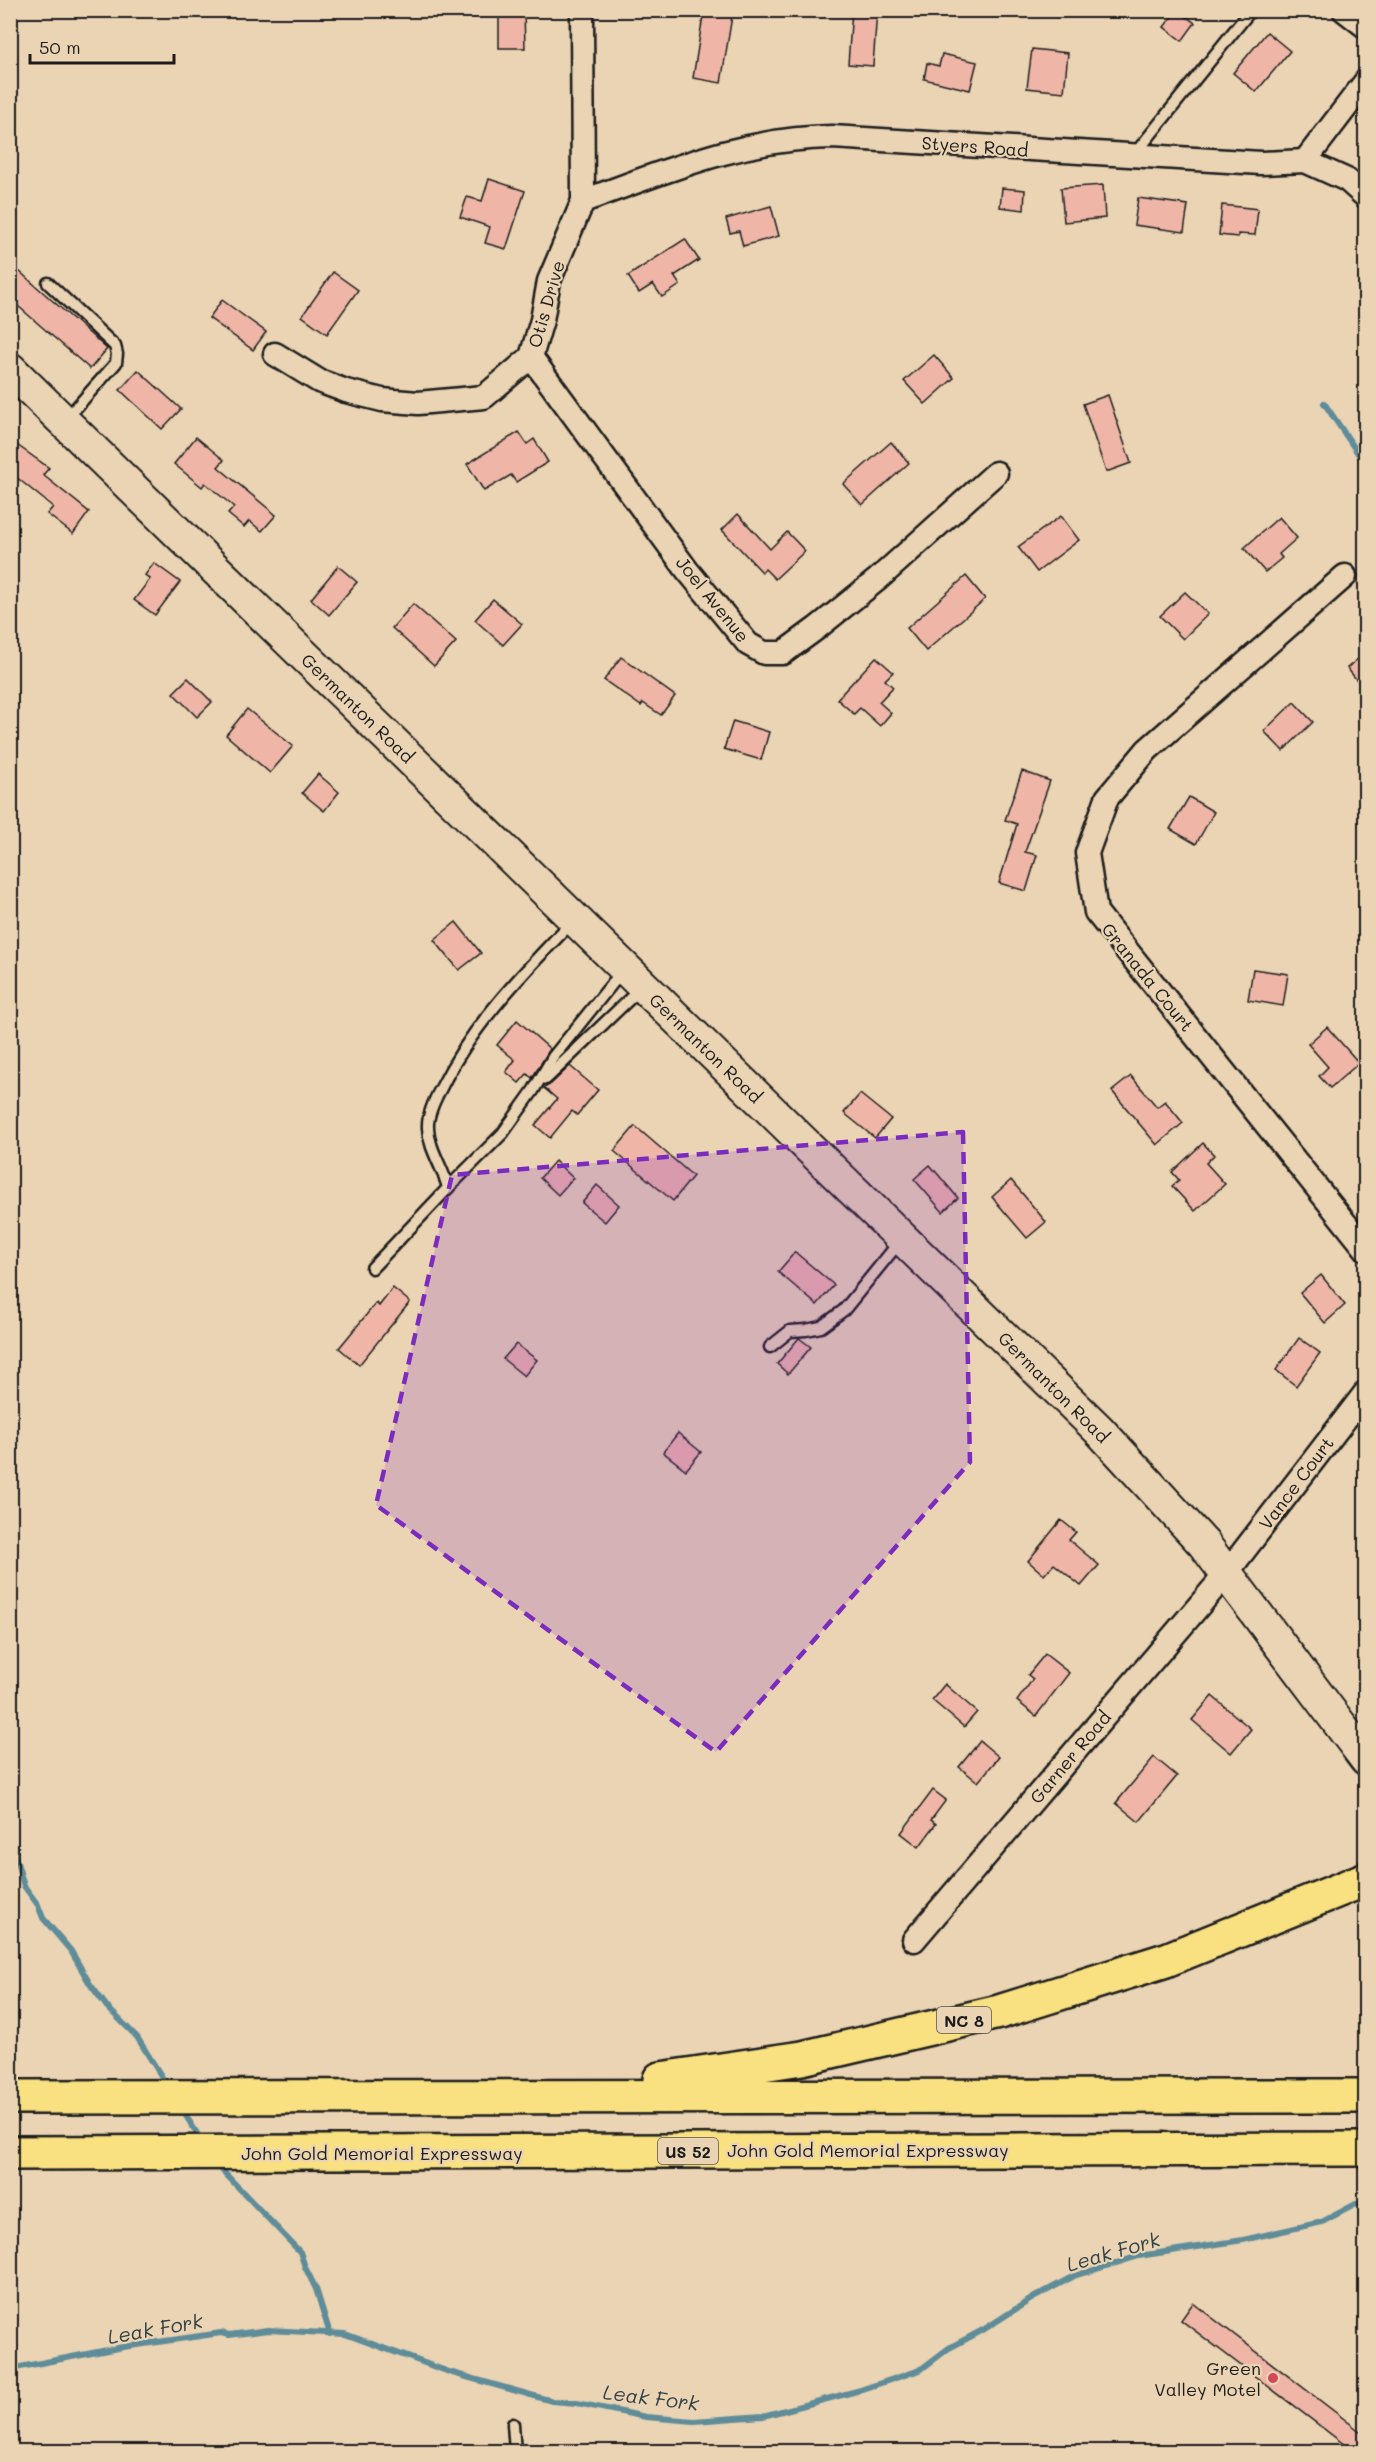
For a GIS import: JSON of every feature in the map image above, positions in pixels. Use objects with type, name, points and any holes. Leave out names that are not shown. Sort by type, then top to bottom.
[{"type":"highway","name":"NC 8","points":[[546,2096],[802,2058],[999,2012],[1166,1960],[1365,1879]]},
{"type":"highway","points":[[10,2097],[1365,2096]]},
{"type":"highway","name":"John Gold Memorial Expressway","points":[[10,2152],[1365,2149]]},
{"type":"main road","name":"Germanton Road","points":[[10,369],[1099,1430],[1204,1544],[1365,1759]]},
{"type":"street","name":"Otis Drive","points":[[275,354],[319,381],[346,391],[382,400],[418,403],[484,397],[531,357],[542,320],[549,281],[583,201],[582,10]]},
{"type":"street","points":[[1344,10],[1365,27]]},
{"type":"street","points":[[1305,161],[1365,81]]},
{"type":"street","name":"Styers Road","points":[[583,201],[711,155],[762,142],[797,137],[832,137],[1261,163],[1305,161],[1347,180],[1365,197]]},
{"type":"street","name":"Joel Avenue","points":[[531,357],[687,570],[748,644],[764,653],[783,653],[817,628],[878,579],[996,473]]},
{"type":"street","name":"Granada Court","points":[[1345,576],[1147,750],[1107,798],[1087,853],[1096,912],[1365,1249]]},
{"type":"street","name":"Vance Court","points":[[1226,1574],[1365,1392]]},
{"type":"street","name":"Garner Road","points":[[914,1941],[1226,1574]]},
{"type":"lane","points":[[1133,155],[1251,10]]},
{"type":"lane","points":[[48,283],[115,346],[117,354],[116,363],[64,421]]},
{"type":"lane","points":[[448,1188],[445,1176],[431,1149],[428,1125],[435,1100],[469,1039],[574,919]]},
{"type":"lane","points":[[534,1091],[553,1057],[634,978]]},
{"type":"lane","points":[[372,1268],[503,1133],[534,1091],[634,978]]},
{"type":"lane","points":[[770,1347],[790,1331],[821,1327],[844,1310],[903,1238]]},
{"type":"lane","points":[[513,2424],[516,2451]]},
{"type":"highlighted area","points":[[963,1132],[970,1462],[716,1752],[376,1505],[452,1175]]},
{"type":"building","points":[[499,10],[524,10],[525,48],[499,48]]},
{"type":"building","points":[[704,10],[733,10],[721,83],[693,78]]},
{"type":"building","points":[[852,10],[877,10],[873,66],[848,64]]},
{"type":"building","points":[[1177,10],[1195,23],[1182,41],[1164,27]]},
{"type":"building","points":[[1267,32],[1290,51],[1256,92],[1233,73]]},
{"type":"building","points":[[1032,49],[1068,53],[1064,92],[1027,88]]},
{"type":"building","points":[[942,54],[977,62],[970,90],[924,79],[927,63],[939,66]]},
{"type":"building","points":[[489,179],[525,191],[506,249],[485,243],[490,227],[460,217],[467,197],[482,201]]},
{"type":"building","points":[[1103,185],[1105,218],[1064,222],[1061,188]]},
{"type":"building","points":[[1002,188],[1025,190],[1024,210],[1000,207]]},
{"type":"building","points":[[1138,198],[1188,205],[1184,232],[1134,225]]},
{"type":"building","points":[[1222,205],[1258,209],[1255,235],[1238,234],[1238,237],[1219,235]]},
{"type":"building","points":[[771,206],[779,236],[743,246],[739,231],[730,233],[726,219]]},
{"type":"building","points":[[685,239],[699,260],[674,276],[680,285],[662,297],[653,284],[639,293],[628,276]]},
{"type":"building","points":[[10,263],[107,349],[90,369],[10,299]]},
{"type":"building","points":[[333,272],[358,290],[327,334],[302,316]]},
{"type":"building","points":[[222,300],[266,332],[253,350],[209,318]]},
{"type":"building","points":[[934,355],[954,378],[925,404],[904,381]]},
{"type":"building","points":[[138,370],[181,409],[162,429],[120,390]]},
{"type":"building","points":[[1108,395],[1131,463],[1106,472],[1083,404]]},
{"type":"building","points":[[519,432],[527,444],[534,439],[548,462],[516,482],[511,475],[484,491],[467,464]]},
{"type":"building","points":[[196,437],[224,460],[218,467],[276,515],[262,531],[249,521],[244,527],[228,514],[234,507],[205,483],[202,487],[174,464]]},
{"type":"building","points":[[891,442],[909,463],[862,505],[843,484]]},
{"type":"building","points":[[17,445],[49,468],[43,475],[89,512],[73,534],[47,514],[53,507],[10,472],[10,453]]},
{"type":"building","points":[[738,514],[770,549],[787,532],[805,551],[775,579],[765,569],[762,572],[722,530]]},
{"type":"building","points":[[1061,516],[1079,540],[1037,572],[1018,547]]},
{"type":"building","points":[[1279,517],[1297,538],[1279,554],[1282,558],[1265,572],[1244,548]]},
{"type":"building","points":[[154,563],[180,582],[155,615],[134,600],[150,579],[145,575]]},
{"type":"building","points":[[338,566],[357,582],[329,615],[311,599]]},
{"type":"building","points":[[966,576],[985,599],[926,651],[907,628]]},
{"type":"building","points":[[1185,592],[1208,614],[1183,639],[1160,616]]},
{"type":"building","points":[[493,599],[522,624],[503,645],[475,620]]},
{"type":"building","points":[[413,604],[456,642],[434,666],[392,628]]},
{"type":"building","points":[[1365,653],[1365,690],[1347,668]]},
{"type":"building","points":[[621,657],[675,696],[661,715],[643,703],[641,706],[604,680]]},
{"type":"building","points":[[876,657],[893,672],[885,680],[893,687],[879,702],[891,713],[880,726],[860,708],[854,714],[837,699]]},
{"type":"building","points":[[188,678],[212,702],[197,717],[173,693]]},
{"type":"building","points":[[1294,702],[1313,722],[1283,751],[1264,731]]},
{"type":"building","points":[[247,709],[293,746],[270,773],[226,735]]},
{"type":"building","points":[[733,721],[769,732],[761,760],[724,749]]},
{"type":"building","points":[[1022,771],[1050,781],[1025,852],[1037,855],[1026,891],[999,883],[1017,824],[1005,820]]},
{"type":"building","points":[[318,774],[339,792],[324,811],[302,793]]},
{"type":"building","points":[[1189,797],[1214,812],[1196,844],[1170,829]]},
{"type":"building","points":[[456,922],[481,953],[459,970],[434,940]]},
{"type":"building","points":[[1253,969],[1288,974],[1283,1006],[1248,1000]]},
{"type":"building","points":[[517,1020],[550,1049],[532,1078],[527,1074],[519,1083],[506,1072],[515,1060],[497,1045]]},
{"type":"building","points":[[1327,1027],[1359,1063],[1330,1088],[1319,1076],[1328,1067],[1308,1044]]},
{"type":"building","points":[[570,1066],[598,1090],[577,1115],[572,1111],[550,1138],[535,1125],[557,1099],[544,1088]]},
{"type":"building","points":[[1131,1076],[1157,1107],[1165,1101],[1183,1123],[1157,1145],[1112,1091]]},
{"type":"building","points":[[860,1094],[891,1119],[875,1138],[844,1113]]},
{"type":"building","points":[[635,1126],[693,1176],[673,1201],[614,1151]]},
{"type":"building","points":[[1203,1143],[1214,1155],[1206,1163],[1225,1184],[1195,1211],[1172,1186],[1179,1180],[1172,1172]]},
{"type":"building","points":[[555,1161],[573,1178],[558,1195],[540,1178]]},
{"type":"building","points":[[930,1165],[958,1198],[943,1212],[914,1179]]},
{"type":"building","points":[[1011,1180],[1046,1222],[1027,1238],[992,1197]]},
{"type":"building","points":[[597,1185],[619,1205],[605,1222],[582,1203]]},
{"type":"building","points":[[795,1252],[834,1285],[817,1305],[778,1272]]},
{"type":"building","points":[[1321,1275],[1345,1305],[1325,1323],[1300,1293]]},
{"type":"building","points":[[393,1288],[410,1302],[359,1365],[339,1348],[376,1303],[379,1306]]},
{"type":"building","points":[[799,1338],[811,1347],[788,1374],[777,1364]]},
{"type":"building","points":[[1299,1338],[1320,1353],[1296,1386],[1276,1370]]},
{"type":"building","points":[[516,1344],[537,1360],[524,1376],[503,1359]]},
{"type":"building","points":[[678,1433],[701,1452],[686,1470],[663,1452]]},
{"type":"building","points":[[1061,1520],[1076,1532],[1069,1540],[1099,1565],[1081,1586],[1054,1564],[1044,1575],[1028,1561]]},
{"type":"building","points":[[1045,1654],[1069,1673],[1036,1716],[1017,1701],[1033,1679],[1028,1675]]},
{"type":"building","points":[[945,1684],[977,1712],[964,1727],[932,1700]]},
{"type":"building","points":[[1212,1696],[1251,1729],[1231,1753],[1192,1720]]},
{"type":"building","points":[[980,1741],[999,1757],[978,1782],[959,1767]]},
{"type":"building","points":[[1154,1757],[1177,1776],[1139,1822],[1116,1803]]},
{"type":"building","points":[[933,1790],[946,1800],[931,1820],[936,1824],[919,1847],[901,1833]]},
{"type":"building","name":"Green Valley Motel","points":[[1193,2303],[1365,2435],[1365,2451],[1353,2451],[1181,2320]]},
{"type":"waterway","points":[[1324,403],[1366,465]]},
{"type":"waterway","points":[[10,1839],[24,1886],[38,1905],[43,1918],[71,1951],[90,1984],[107,2007],[137,2037],[168,2087]]},
{"type":"waterway","points":[[181,2108],[203,2143]]},
{"type":"waterway","points":[[216,2164],[300,2252],[316,2289],[330,2334]]},
{"type":"waterway","name":"Leak Fork","points":[[10,2369],[123,2347],[221,2333],[229,2335],[268,2330],[345,2334],[449,2372],[552,2401],[577,2403],[646,2417],[694,2421],[763,2416],[857,2391],[920,2370],[949,2348],[1074,2276],[1139,2256],[1243,2240],[1322,2222],[1356,2204],[1366,2203]]},
{"type":"place","name":"Green Valley Motel","points":[[1273,2378]]}]
